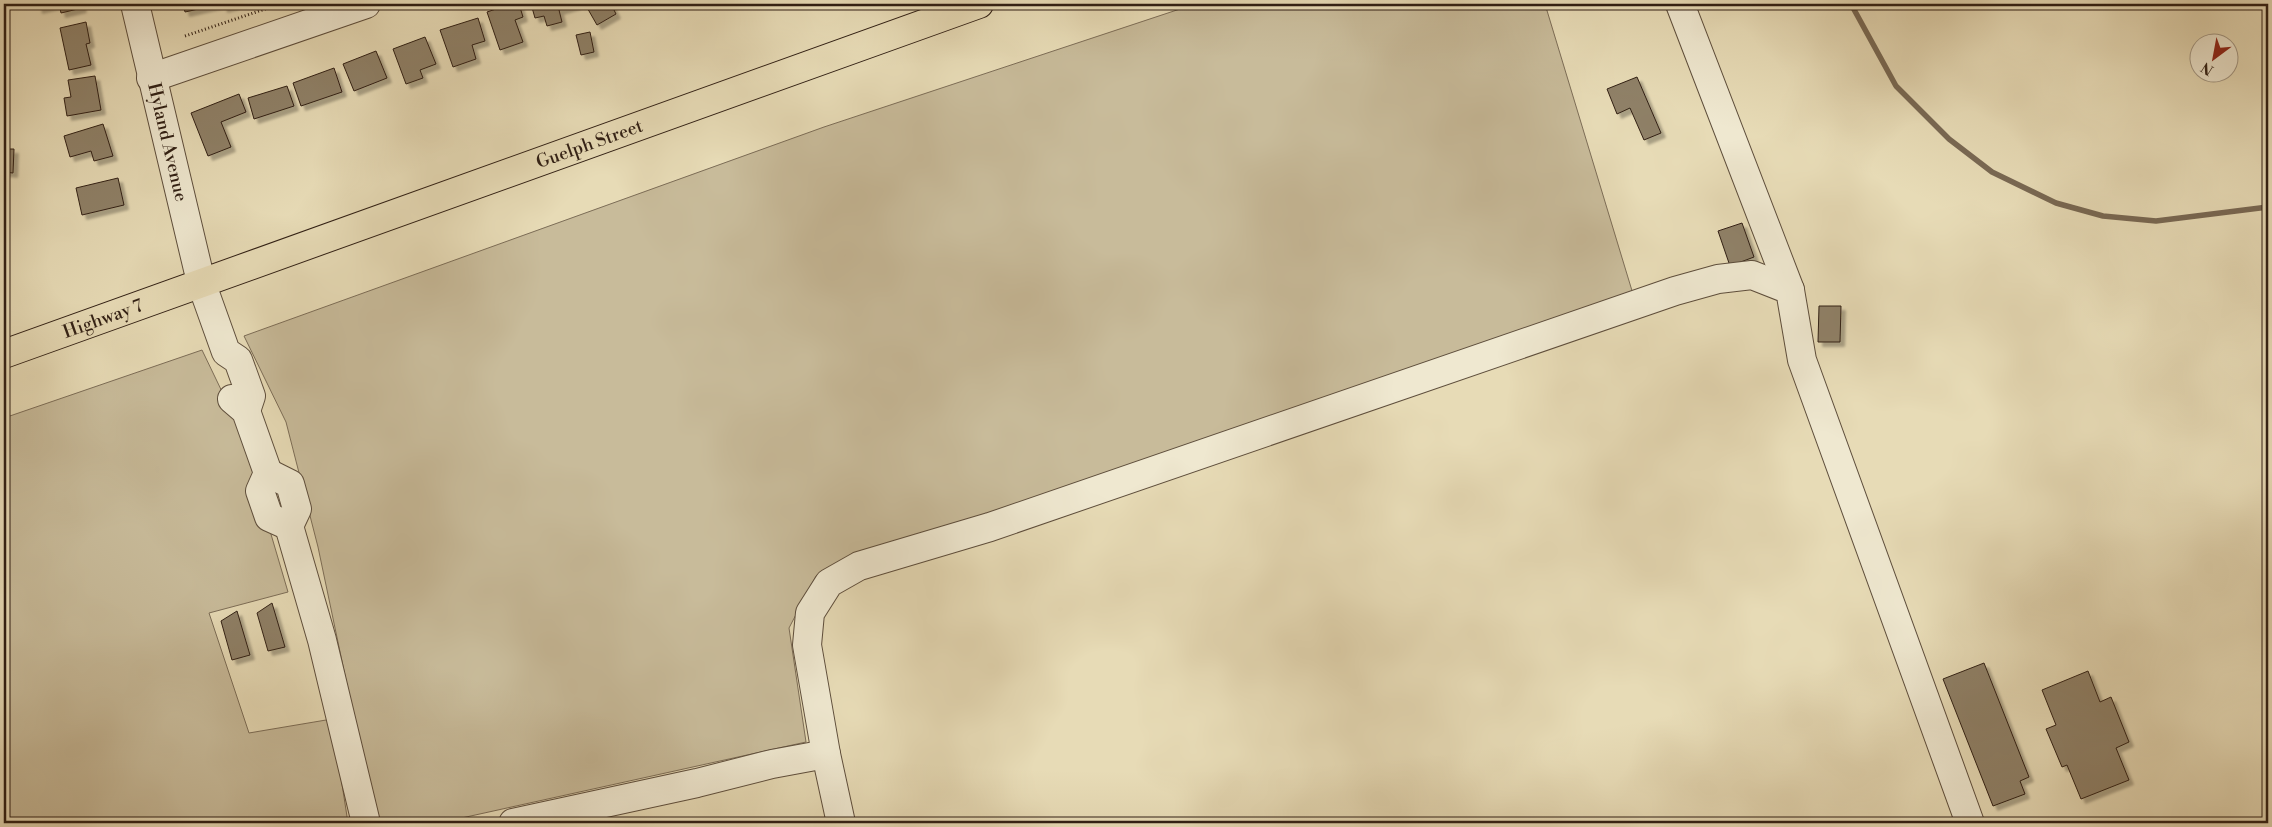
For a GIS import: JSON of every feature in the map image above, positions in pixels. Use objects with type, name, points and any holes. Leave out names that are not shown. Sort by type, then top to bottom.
[{"type":"main road","name":"Guelph Street","points":[[201,282],[979,4]]},
{"type":"main road","name":"Highway 7","points":[[4,354],[201,282]]},
{"type":"street","name":"Hyland Avenue","points":[[134,4],[201,282],[226,352],[220,366],[232,400],[246,411],[268,473],[290,484],[297,509],[289,526],[322,640],[366,823]]},
{"type":"street","points":[[151,78],[366,4]]},
{"type":"street","points":[[1680,4],[1790,290],[1802,360],[1970,823]]},
{"type":"street","points":[[841,823],[826,754],[807,645],[810,613],[829,583],[859,566],[990,527],[1675,291],[1718,279],[1752,275],[1790,290]]},
{"type":"street","points":[[513,823],[697,783],[772,764],[826,754]]},
{"type":"path","points":[[185,36],[280,4]]},
{"type":"shaded area","points":[[1195,4],[1545,4],[1633,294],[816,576],[789,628],[806,742],[439,823],[376,823],[318,547],[286,422],[244,336],[824,127]]},
{"type":"shaded area","points":[[202,350],[240,429],[288,592],[209,613],[249,733],[332,719],[348,823],[4,823],[4,418]]},
{"type":"building","points":[[37,4],[59,4],[38,9]]},
{"type":"building","points":[[59,4],[81,4],[82,8],[61,13]]},
{"type":"building","points":[[183,4],[221,4],[185,12]]},
{"type":"building","points":[[222,4],[234,4],[235,5],[223,8]]},
{"type":"building","points":[[511,4],[519,4],[523,17],[515,20],[523,42],[500,50],[487,12]]},
{"type":"building","points":[[531,4],[576,5],[559,10],[562,22],[547,26],[544,16],[535,18]]},
{"type":"building","points":[[585,4],[611,4],[616,14],[597,25]]},
{"type":"building","points":[[478,18],[485,41],[472,45],[476,59],[453,67],[440,30]]},
{"type":"building","points":[[86,22],[90,43],[86,44],[91,65],[69,70],[60,28]]},
{"type":"building","points":[[590,32],[594,52],[581,55],[576,35]]},
{"type":"building","points":[[425,37],[436,64],[420,70],[423,78],[406,84],[393,49]]},
{"type":"building","points":[[376,51],[387,78],[354,91],[343,64]]},
{"type":"building","points":[[334,68],[342,92],[301,106],[293,83]]},
{"type":"building","points":[[95,76],[101,110],[67,116],[64,98],[71,97],[68,80]]},
{"type":"building","points":[[1637,77],[1661,133],[1644,140],[1630,108],[1617,114],[1607,89]]},
{"type":"building","points":[[287,86],[294,106],[254,119],[248,98]]},
{"type":"building","points":[[239,94],[246,112],[221,122],[231,147],[208,156],[191,113]]},
{"type":"building","points":[[103,124],[113,156],[94,161],[91,151],[70,157],[64,136]]},
{"type":"building","points":[[4,149],[14,149],[13,173],[4,172]]},
{"type":"building","points":[[118,178],[124,205],[82,215],[76,188]]},
{"type":"building","points":[[1742,223],[1754,257],[1730,266],[1718,231]]},
{"type":"building","points":[[1819,306],[1841,306],[1840,342],[1818,342]]},
{"type":"building","points":[[272,603],[285,647],[268,651],[257,613]]},
{"type":"building","points":[[237,611],[250,655],[232,660],[221,621]]},
{"type":"building","points":[[1984,663],[2029,777],[2020,781],[2025,794],[1993,806],[1943,679]]},
{"type":"building","points":[[2088,671],[2100,702],[2111,697],[2129,742],[2116,748],[2129,780],[2081,799],[2067,765],[2062,767],[2046,729],[2056,725],[2042,690]]},
{"type":"waterway","points":[[1851,4],[1896,86],[1949,139],[1992,172],[2056,203],[2103,216],[2156,221],[2268,207]]}]
